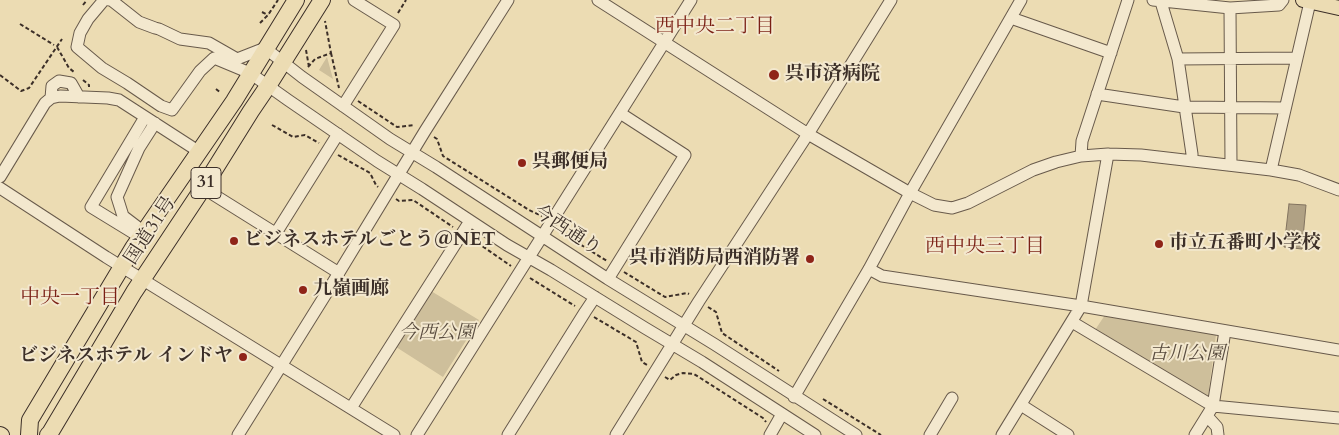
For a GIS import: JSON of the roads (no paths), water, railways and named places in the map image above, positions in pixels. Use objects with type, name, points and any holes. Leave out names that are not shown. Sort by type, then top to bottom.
[{"type":"highway","name":"国道31号","points":[[29,435],[30,420],[142,234],[234,101],[296,0]]},
{"type":"highway","name":"国道31号","points":[[48,435],[134,292],[204,188],[322,0]]},
{"type":"main road","points":[[1307,1],[1339,8]]},
{"type":"street","points":[[104,0],[88,19],[80,33],[77,46],[102,68],[161,106],[172,110],[200,71],[214,58],[250,74],[507,245],[702,362],[815,435]]},
{"type":"street","points":[[109,0],[140,22],[180,39],[208,43],[237,59],[265,48]]},
{"type":"street","points":[[343,106],[394,25],[354,0]]},
{"type":"street","points":[[238,435],[508,0]]},
{"type":"street","points":[[598,0],[808,134],[934,205],[952,208],[968,203],[1033,170],[1056,162],[1081,156],[1108,154],[1140,155],[1270,170],[1299,175],[1339,190]]},
{"type":"street","points":[[417,435],[691,0]]},
{"type":"street","points":[[616,435],[891,0]]},
{"type":"street","points":[[794,396],[869,269],[910,193],[1021,0]]},
{"type":"street","points":[[1081,156],[1082,141],[1128,0]]},
{"type":"street","points":[[1192,161],[1178,59],[1157,1],[1230,8],[1279,4],[1282,0]]},
{"type":"street","points":[[1270,170],[1297,58],[1307,1]]},
{"type":"street","points":[[1230,8],[1231,165]]},
{"type":"street","points":[[1011,18],[1111,53]]},
{"type":"street","name":"今西通り","points":[[265,48],[390,139],[436,166],[608,279],[856,435]]},
{"type":"street","points":[[1178,59],[1297,58]]},
{"type":"street","points":[[1097,94],[1184,106],[1285,108]]},
{"type":"street","points":[[0,177],[44,103],[51,98],[60,96],[119,100],[198,151]]},
{"type":"street","points":[[608,279],[685,155],[620,113]]},
{"type":"street","points":[[142,234],[91,206],[150,120]]},
{"type":"street","points":[[142,234],[123,216],[117,197],[150,120]]},
{"type":"street","points":[[276,233],[338,134]]},
{"type":"street","points":[[1002,435],[1082,306],[1108,154]]},
{"type":"street","points":[[0,188],[87,241],[122,267],[394,435]]},
{"type":"street","points":[[204,188],[339,273]]},
{"type":"street","points":[[352,408],[470,221]]},
{"type":"street","points":[[869,269],[882,276],[1082,306],[1339,350]]},
{"type":"street","points":[[508,435],[595,297]]},
{"type":"street","points":[[1072,322],[1210,411],[1339,418]]},
{"type":"street","points":[[1195,435],[1210,411],[1225,331]]},
{"type":"street","points":[[930,435],[952,398]]},
{"type":"street","points":[[1021,405],[1068,435]]},
{"type":"street","points":[[1210,411],[1217,427],[1218,435]]},
{"type":"street","points":[[772,432],[782,414]]},
{"type":"place","name":"呉市済病院","points":[[774,75]]},
{"type":"place","name":"呉郵便局","points":[[522,163]]},
{"type":"place","name":"ビジネスホテルごとう＠NET","points":[[234,241]]},
{"type":"place","name":"市立五番町小学校","points":[[1159,244]]},
{"type":"place","name":"呉市消防局西消防署","points":[[810,259]]},
{"type":"place","name":"九嶺画廊","points":[[303,290]]},
{"type":"place","name":"ビジネスホテル インドヤ","points":[[243,357]]},
{"type":"district","name":"西中央二丁目","points":[[715,27]]},
{"type":"district","name":"西中央三丁目","points":[[985,247]]},
{"type":"district","name":"中央一丁目","points":[[70,298]]},
{"type":"park label","name":"今西公園","points":[[437,334]]},
{"type":"park label","name":"古川公園","points":[[1187,355]]}]
